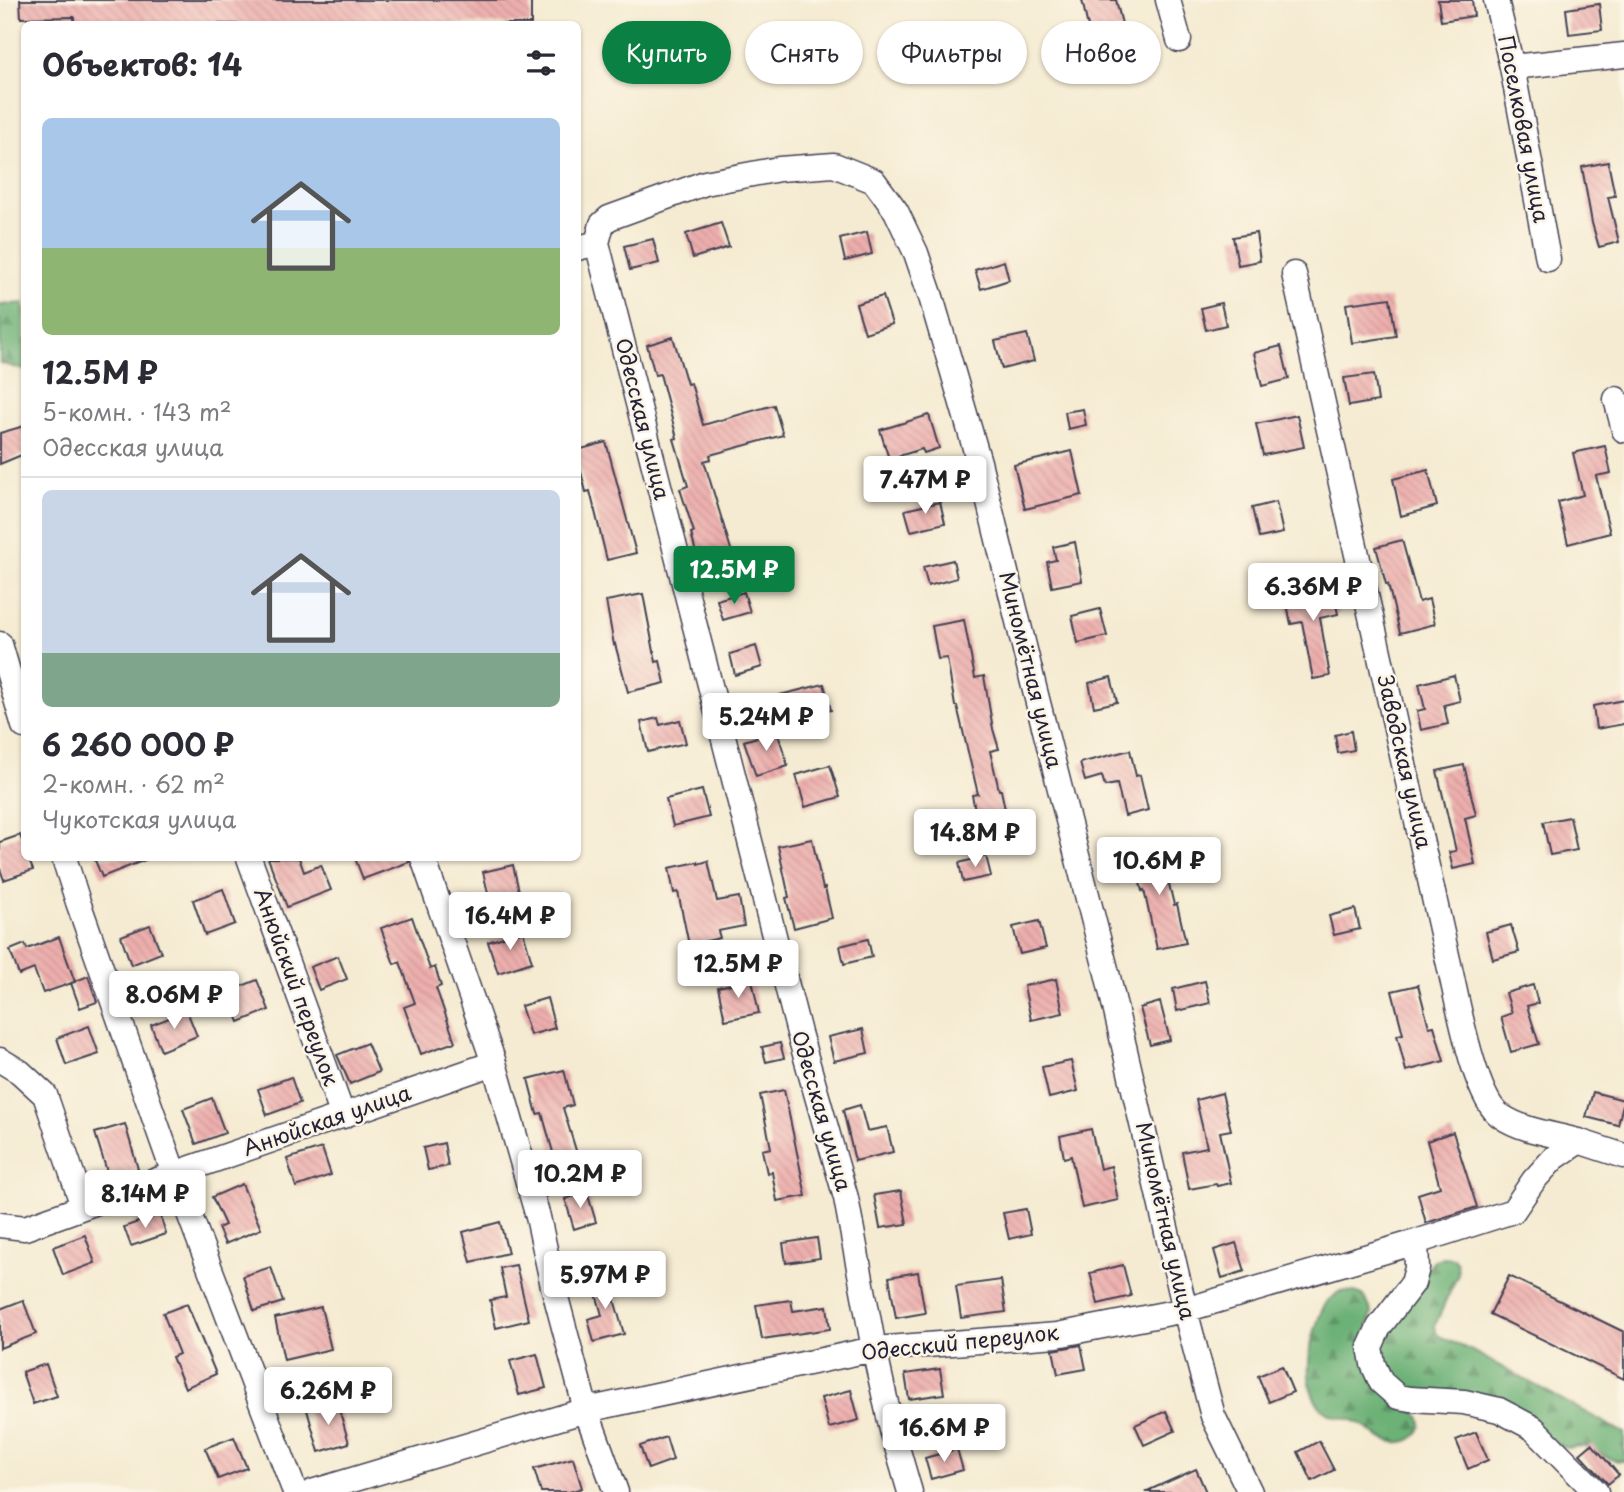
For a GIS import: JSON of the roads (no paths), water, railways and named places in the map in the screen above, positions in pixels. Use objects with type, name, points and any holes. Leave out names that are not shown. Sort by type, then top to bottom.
[{"type":"street","points":[[1168,0],[1179,40]]},
{"type":"street","name":"Поселковая улица","points":[[1496,0],[1512,67],[1548,259]]},
{"type":"street","points":[[1512,67],[1624,55]]},
{"type":"street","name":"Миномётная улица","points":[[587,246],[609,218],[705,183],[779,169],[834,165],[874,181],[896,211],[916,253],[931,297],[979,462],[1108,977],[1185,1310],[1213,1416],[1250,1492]]},
{"type":"street","name":"Одесская улица","points":[[587,246],[846,1198],[874,1349],[892,1430],[910,1492]]},
{"type":"street","name":"Заводская улица","points":[[1294,274],[1473,1065],[1490,1106],[1500,1116],[1530,1129],[1624,1156]]},
{"type":"street","points":[[1616,399],[1624,429]]},
{"type":"street","points":[[0,644],[21,716]]},
{"type":"street","points":[[65,861],[174,1174],[295,1492]]},
{"type":"street","name":"Анюйский переулок","points":[[250,861],[343,1116]]},
{"type":"street","points":[[424,861],[494,1063],[538,1217],[586,1410],[616,1492]]},
{"type":"street","points":[[0,1060],[20,1072],[45,1095],[83,1206]]},
{"type":"street","name":"Анюйская улица","points":[[0,1225],[25,1228],[494,1063]]},
{"type":"street","name":"Одесский переулок","points":[[312,1492],[586,1410],[874,1349],[1057,1335],[1185,1310],[1514,1211],[1534,1180],[1554,1158],[1579,1141]]},
{"type":"street","points":[[1416,1242],[1417,1268],[1413,1283],[1379,1327],[1370,1347],[1373,1364],[1381,1382],[1398,1397],[1464,1402],[1499,1410],[1533,1428],[1596,1492]]}]
